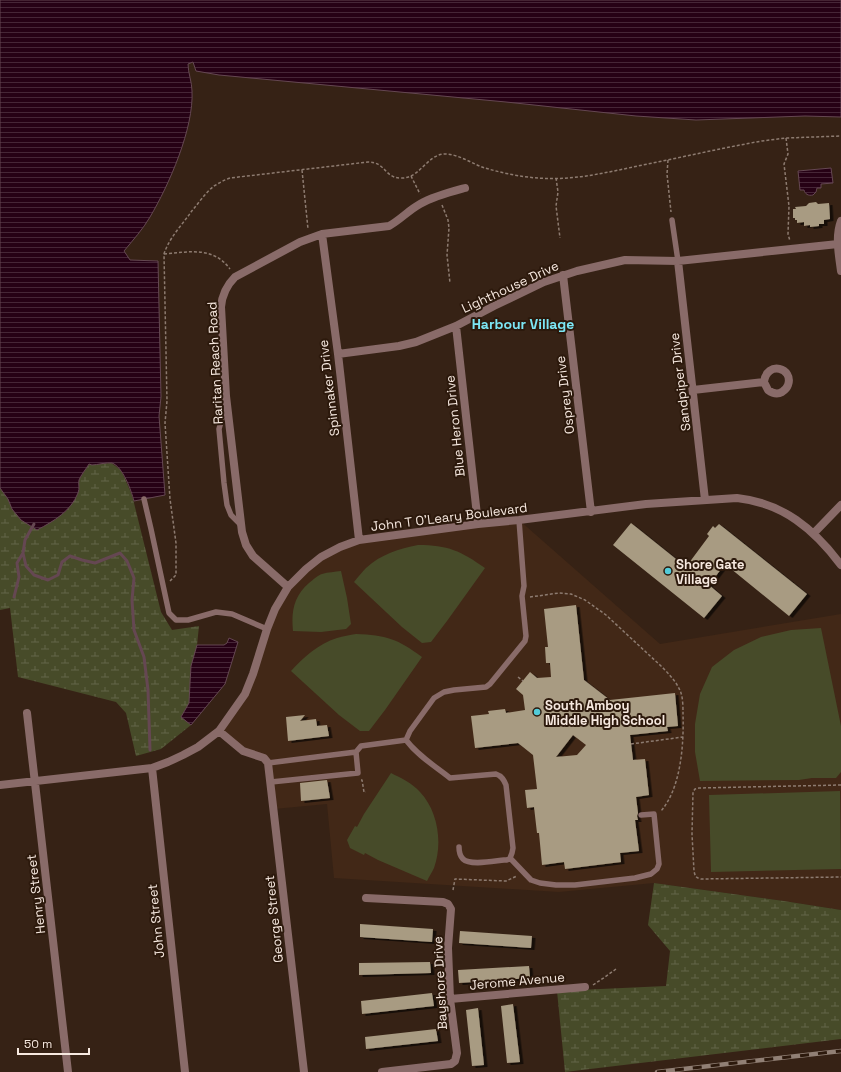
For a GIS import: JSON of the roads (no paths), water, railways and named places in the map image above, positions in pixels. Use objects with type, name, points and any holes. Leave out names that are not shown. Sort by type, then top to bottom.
[{"type":"street","name":"Raritan Reach Road","points":[[288,587],[253,556],[246,545],[242,526],[228,410],[221,307],[225,290],[236,276],[309,238],[322,234],[389,226],[424,202],[439,195],[465,188]]},
{"type":"street","points":[[841,221],[838,244],[841,271]]},
{"type":"street","name":"Spinnaker Drive","points":[[322,234],[338,354],[359,540]]},
{"type":"street","name":"Lighthouse Drive","points":[[338,354],[399,346],[416,342],[456,326],[544,282],[577,271],[625,260],[678,261],[838,244]]},
{"type":"street","name":"Sandpiper Drive","points":[[678,261],[705,500]]},
{"type":"street","name":"Osprey Drive","points":[[562,276],[591,512]]},
{"type":"street","name":"Blue Heron Drive","points":[[456,326],[478,524]]},
{"type":"street","points":[[693,390],[764,382]]},
{"type":"street","name":"John T O'Leary Boulevard","points":[[0,785],[152,768],[198,747],[219,731],[245,694],[275,609],[288,587],[306,568],[321,557],[340,547],[359,540],[646,504],[737,498],[773,507],[795,518],[814,533],[841,565]]},
{"type":"street","points":[[814,533],[841,505]]},
{"type":"street","name":"Henry Street","points":[[27,713],[68,1072]]},
{"type":"street","points":[[219,731],[244,751],[264,758],[268,763]]},
{"type":"street","name":"George Street","points":[[268,763],[304,1072]]},
{"type":"street","name":"John Street","points":[[152,768],[185,1072]]},
{"type":"street","name":"Bayshore Drive","points":[[366,898],[443,902],[448,904],[451,908],[448,948],[450,999],[457,1053],[455,1061],[451,1064],[421,1070]]},
{"type":"street","name":"Jerome Avenue","points":[[450,999],[585,987]]},
{"type":"street","points":[[382,1072],[421,1070]]},
{"type":"lane","points":[[672,220],[678,261]]},
{"type":"lane","points":[[228,410],[222,418],[218,429],[226,505],[231,515],[242,526]]},
{"type":"lane","points":[[144,499],[169,613],[176,620],[188,620],[216,612],[232,614],[267,629]]},
{"type":"lane","points":[[406,740],[410,731],[434,698],[444,692],[486,687],[525,641],[526,636],[522,598],[524,586],[519,520]]},
{"type":"lane","points":[[268,763],[356,752],[361,746],[406,740]]},
{"type":"lane","points":[[406,740],[422,757],[450,778],[496,774],[502,778],[506,785],[513,841],[510,858],[507,860],[469,862],[463,859],[460,854],[459,847]]},
{"type":"lane","points":[[271,782],[358,773],[356,752]]},
{"type":"lane","points":[[510,858],[531,880],[540,884],[575,885],[635,878],[650,874],[656,870],[659,864],[654,814],[641,815]]},
{"type":"waterway","points":[[34,524],[25,540],[23,553],[26,566],[34,575],[48,580],[58,575],[62,562],[70,556],[95,563],[120,553],[127,561],[134,578],[132,600],[134,630],[144,657],[148,690],[150,750]]},
{"type":"waterway","points":[[14,597],[19,577],[17,563],[23,553]]},
{"type":"railway","points":[[657,1072],[841,1051]]},
{"type":"place","name":"Shore Gate Village","points":[[668,571]]},
{"type":"place","name":"South Amboy Middle High School","points":[[537,712]]},
{"type":"district","name":"Harbour Village","points":[[523,324]]}]
